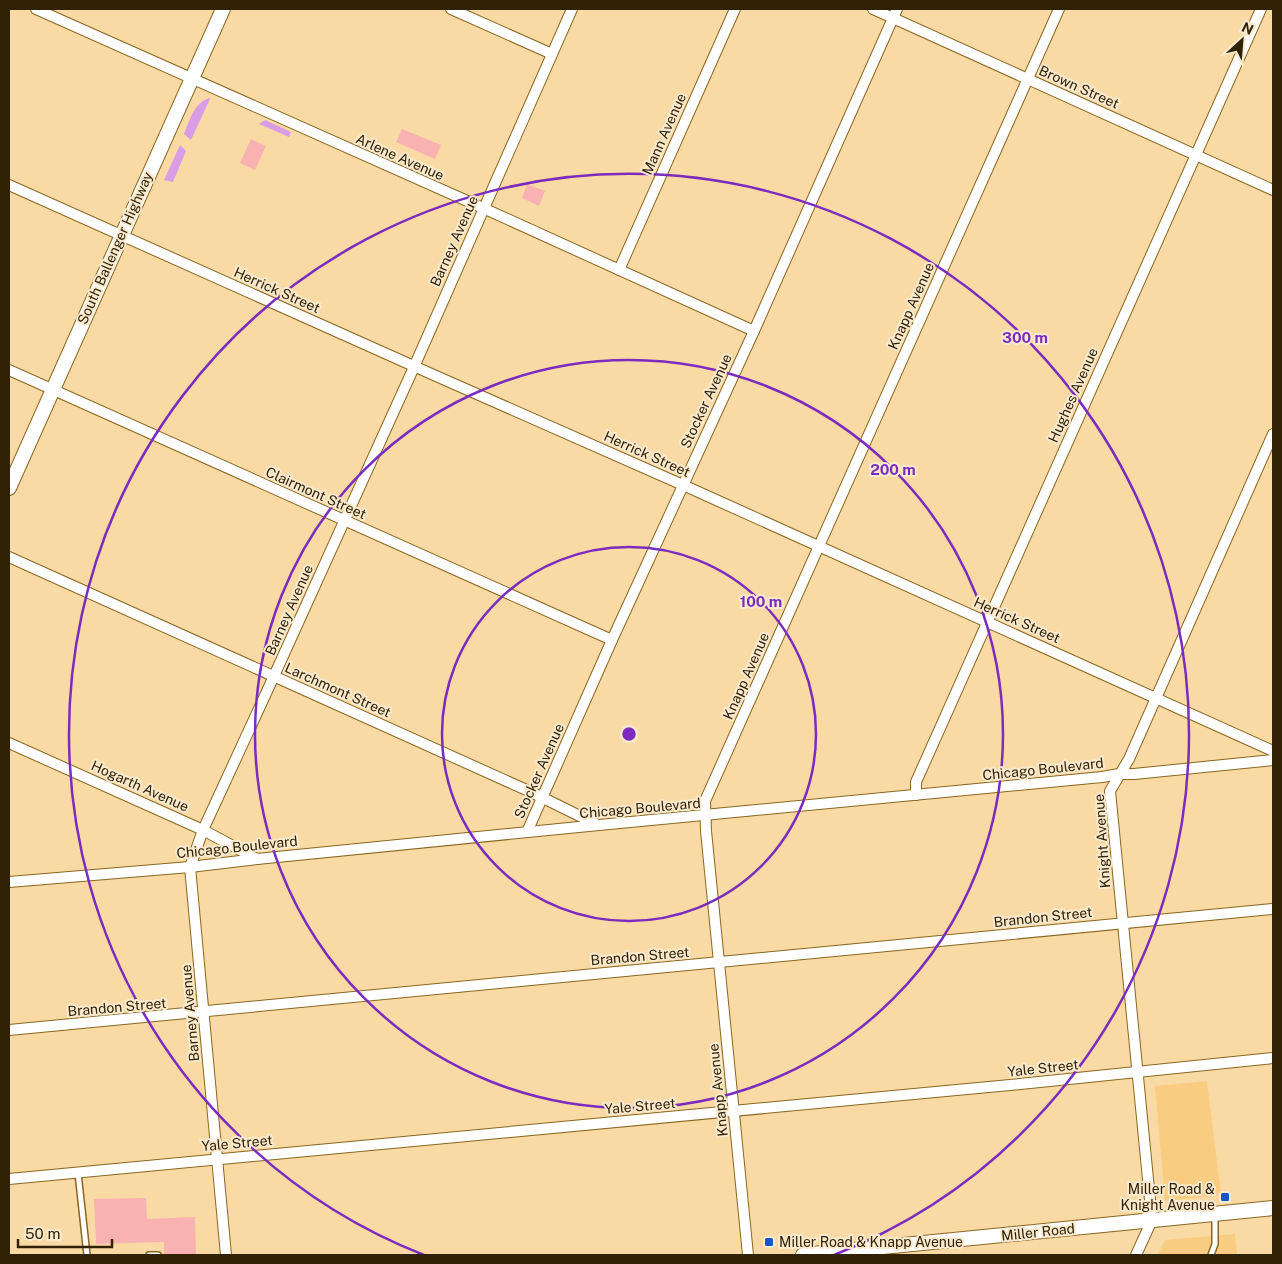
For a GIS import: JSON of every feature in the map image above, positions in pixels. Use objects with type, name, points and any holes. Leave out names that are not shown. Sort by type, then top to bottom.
[{"type":"main road","name":"South Ballenger Highway","points":[[9,488],[223,9]]},
{"type":"main road","name":"Miller Road","points":[[803,1255],[1273,1208]]},
{"type":"street","name":"Arlene Avenue","points":[[36,9],[754,331]]},
{"type":"street","points":[[451,9],[552,54]]},
{"type":"street","name":"Barney Avenue","points":[[226,1255],[190,867],[203,830],[414,367],[572,9]]},
{"type":"street","name":"Mann Avenue","points":[[619,270],[735,9]]},
{"type":"street","name":"Brown Street","points":[[874,9],[895,13],[1028,78],[1273,190]]},
{"type":"street","name":"Knapp Avenue","points":[[748,1255],[704,815],[705,801],[1060,9]]},
{"type":"street","name":"Hughes Avenue","points":[[916,795],[916,782],[986,622],[1261,9]]},
{"type":"street","name":"Stocker Avenue","points":[[527,832],[612,640],[754,331],[895,13]]},
{"type":"street","name":"Herrick Street","points":[[9,185],[414,367],[683,485],[1273,751]]},
{"type":"street","name":"Clairmont Street","points":[[9,370],[612,640]]},
{"type":"street","name":"Knight Avenue","points":[[1152,1220],[1110,791],[1129,759],[1273,434]]},
{"type":"street","name":"Larchmont Street","points":[[9,557],[599,825]]},
{"type":"street","name":"Hogarth Avenue","points":[[9,743],[203,830],[257,859]]},
{"type":"street","name":"Chicago Boulevard","points":[[9,882],[190,867],[527,832],[1273,760]]},
{"type":"street","name":"Brandon Street","points":[[9,1030],[1273,909]]},
{"type":"street","name":"Yale Street","points":[[9,1179],[1273,1058]]},
{"type":"street","points":[[1136,1255],[1152,1220]]},
{"type":"lane","points":[[78,1172],[87,1255]]},
{"type":"lane","points":[[1212,1255],[1215,1244],[1215,1214]]},
{"type":"lane","points":[[149,1255],[158,1255]]},
{"type":"shaded area","points":[[210,98],[191,140],[184,134],[191,118],[196,107]]},
{"type":"shaded area","points":[[265,120],[291,132],[289,137],[259,124]]},
{"type":"shaded area","points":[[180,145],[186,151],[173,182],[164,180]]},
{"type":"shaded area","points":[[1207,1081],[1221,1195],[1165,1201],[1155,1086]]},
{"type":"shaded area","points":[[1235,1234],[1237,1255],[1158,1255],[1165,1240]]},
{"type":"building","points":[[402,129],[441,145],[435,159],[396,142]]},
{"type":"building","points":[[251,139],[266,146],[255,170],[240,163]]},
{"type":"building","points":[[527,184],[545,191],[539,206],[522,198]]},
{"type":"building","points":[[146,1198],[147,1219],[195,1217],[196,1255],[164,1255],[164,1242],[96,1244],[94,1199]]},
{"type":"place","name":"Miller Road & Knight Avenue","points":[[1225,1197]]},
{"type":"place","name":"Miller Road & Knapp Avenue","points":[[769,1242]]}]
